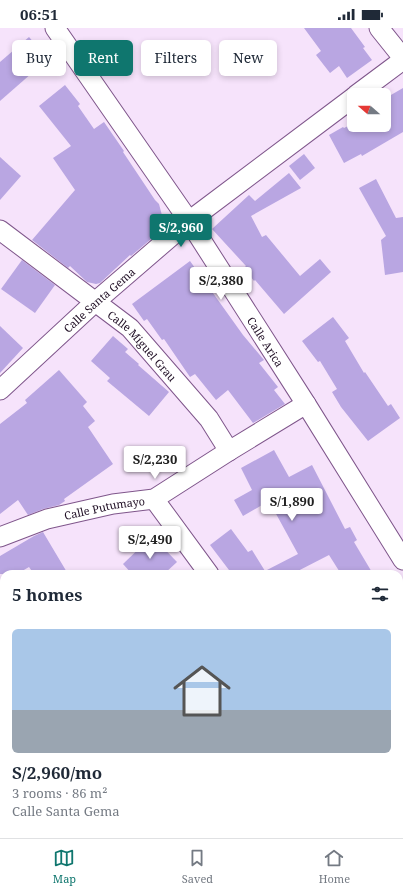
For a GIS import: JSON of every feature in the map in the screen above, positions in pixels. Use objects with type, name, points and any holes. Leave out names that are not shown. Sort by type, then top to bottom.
[{"type":"street","name":"Calle Arica","points":[[55,28],[189,221],[306,404],[403,560]]},
{"type":"street","points":[[365,88],[403,59],[379,28]]},
{"type":"street","name":"Calle Santa Gema","points":[[0,390],[95,302],[189,221],[347,102]]},
{"type":"street","name":"Calle Miguel Grau","points":[[0,230],[130,328],[209,419],[229,451]]},
{"type":"street","name":"Calle Putumayo","points":[[0,537],[47,519],[113,504],[154,499],[306,404]]},
{"type":"street","points":[[154,499],[206,570]]},
{"type":"building","points":[[304,28],[351,28],[365,47],[363,48],[372,60],[347,78],[339,66],[330,73],[316,55],[321,51]]},
{"type":"building","points":[[12,52],[12,76],[29,76],[0,101],[0,62]]},
{"type":"building","points":[[65,85],[80,104],[78,106],[94,129],[104,122],[159,204],[164,223],[163,229],[131,256],[130,255],[100,283],[96,284],[87,282],[70,266],[68,268],[32,240],[75,190],[53,158],[71,146],[39,106]]},
{"type":"building","points":[[403,88],[403,132],[362,156],[361,154],[344,163],[329,135],[343,127],[347,126],[347,132],[391,132],[391,95]]},
{"type":"building","points":[[304,154],[315,168],[300,180],[289,166]]},
{"type":"building","points":[[0,157],[21,176],[0,200]]},
{"type":"building","points":[[289,173],[301,188],[251,216],[262,237],[266,235],[300,276],[320,259],[331,272],[284,314],[255,280],[254,281],[244,268],[246,266],[212,229],[249,195],[255,201]]},
{"type":"building","points":[[376,179],[396,218],[403,217],[403,272],[385,275],[381,240],[386,236],[359,188]]},
{"type":"building","points":[[22,260],[55,285],[35,313],[1,289]]},
{"type":"building","points":[[190,261],[243,335],[264,360],[259,363],[278,387],[274,390],[285,404],[253,423],[228,390],[216,400],[195,374],[190,377],[164,339],[162,340],[147,319],[144,321],[132,304]]},
{"type":"building","points":[[333,317],[349,338],[345,341],[364,373],[365,372],[388,406],[391,404],[400,418],[368,441],[341,407],[332,392],[337,389],[320,361],[318,362],[302,341]]},
{"type":"building","points":[[0,326],[23,348],[0,373]]},
{"type":"building","points":[[113,336],[128,349],[125,352],[139,364],[138,365],[169,392],[149,416],[107,381],[110,378],[91,361]]},
{"type":"building","points":[[59,370],[87,402],[83,406],[95,421],[88,427],[113,464],[64,499],[65,501],[59,505],[28,515],[18,500],[0,514],[0,424],[27,403],[25,400]]},
{"type":"building","points":[[274,450],[289,477],[312,465],[345,529],[350,527],[357,540],[354,542],[371,570],[338,570],[329,555],[300,570],[267,570],[298,554],[269,501],[243,516],[234,500],[252,490],[241,468]]},
{"type":"building","points":[[231,529],[248,552],[252,550],[264,570],[229,570],[210,545]]},
{"type":"building","points":[[43,532],[66,570],[31,570],[29,567],[24,570],[0,570],[0,556]]},
{"type":"building","points":[[152,536],[177,562],[168,570],[128,570],[123,564]]}]
